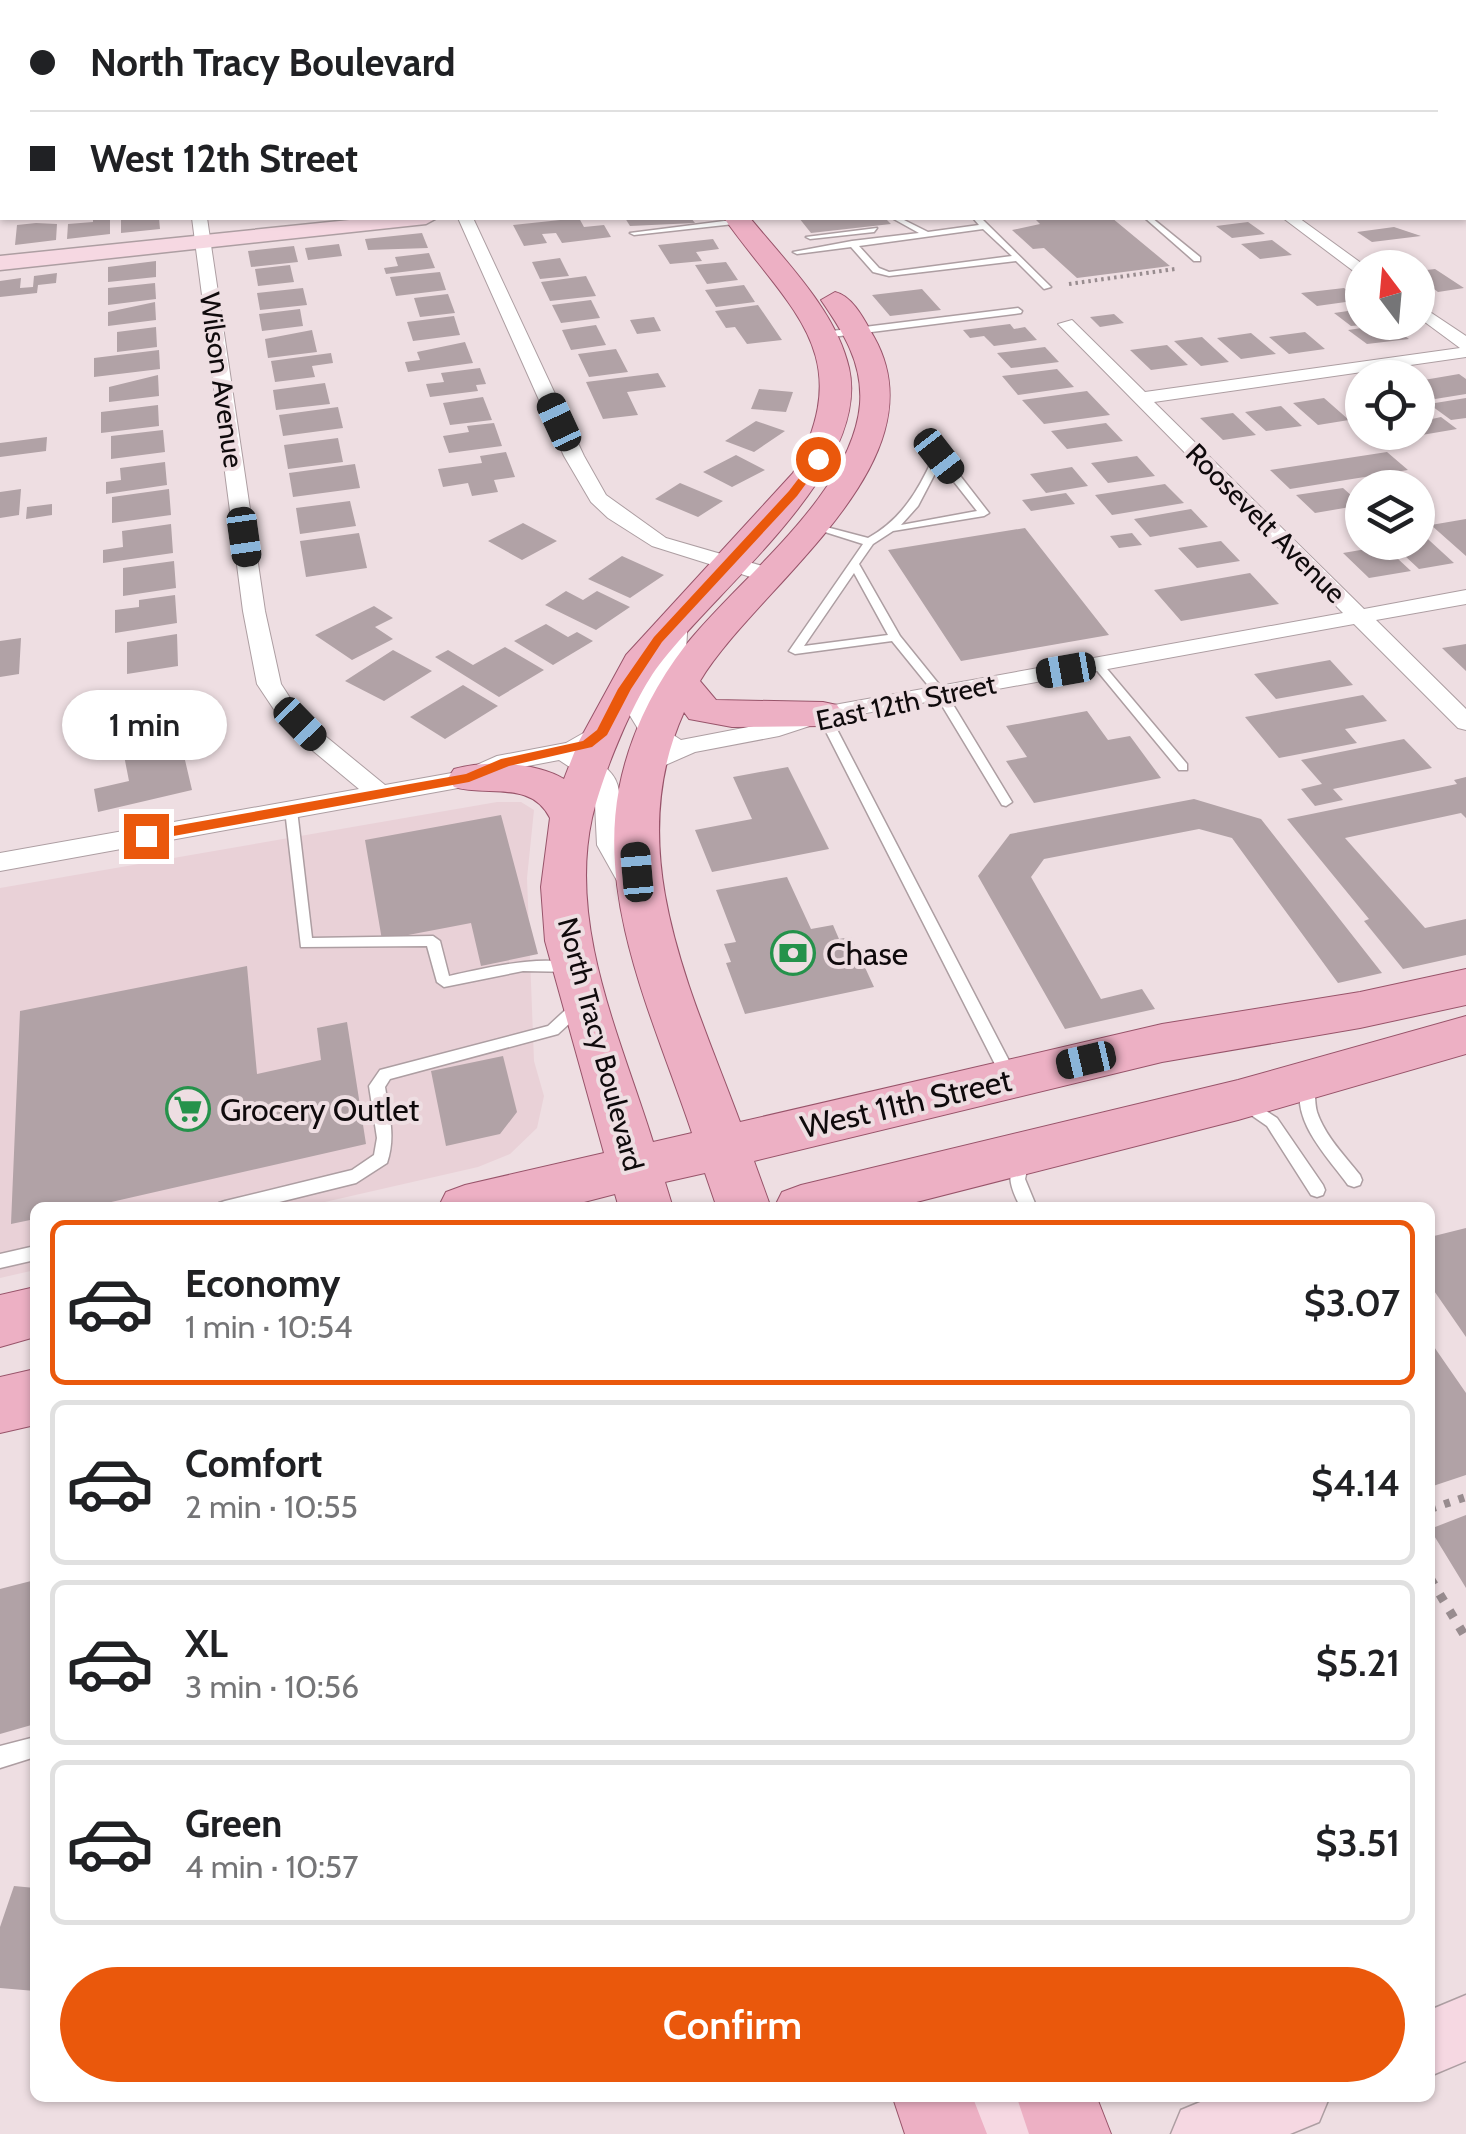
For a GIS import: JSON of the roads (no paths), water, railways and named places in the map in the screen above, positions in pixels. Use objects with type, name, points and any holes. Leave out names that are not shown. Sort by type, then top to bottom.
[{"type":"main road","name":"North Tracy Boulevard","points":[[742,1202],[661,971],[641,899],[636,831],[664,749],[681,682],[712,636],[854,470],[874,422],[873,369],[840,334],[750,220]]},
{"type":"main road","name":"North Tracy Boulevard","points":[[640,1187],[580,984],[563,886],[570,818],[581,751],[640,663],[800,485],[827,442],[839,394],[836,369],[840,334],[803,245],[751,220]]},
{"type":"main road","points":[[681,682],[703,710],[732,715],[824,714]]},
{"type":"main road","points":[[469,778],[539,781],[563,799],[570,818]]},
{"type":"main road","name":"West 11th Street","points":[[515,1202],[640,1187],[723,1146],[1188,1037],[1360,1010],[1466,987]]},
{"type":"main road","points":[[826,1202],[1238,1100],[1466,1036]]},
{"type":"main road","points":[[0,1322],[30,1313]]},
{"type":"main road","points":[[0,1406],[30,1398]]},
{"type":"main road","points":[[934,2102],[946,2134]]},
{"type":"main road","points":[[1058,2102],[1070,2134]]},
{"type":"street","name":"Wilson Avenue","points":[[199,220],[254,611],[269,684],[315,740],[380,794]]},
{"type":"street","points":[[0,263],[407,220]]},
{"type":"street","points":[[466,220],[574,456],[598,498],[648,537],[766,574]]},
{"type":"street","points":[[1293,220],[1345,258]]},
{"type":"street","points":[[1435,323],[1466,348]]},
{"type":"street","name":"Roosevelt Avenue","points":[[1066,324],[1466,722]]},
{"type":"street","points":[[1143,398],[1466,348]]},
{"type":"street","name":"East 12th Street","points":[[664,749],[794,727],[824,714],[1466,597]]},
{"type":"street","points":[[664,749],[645,725],[642,714],[654,685],[676,650],[678,617]]},
{"type":"street","points":[[0,862],[469,778],[506,762],[581,751],[611,788],[611,846],[641,899]]},
{"type":"street","points":[[1435,2041],[1466,2028]]},
{"type":"street","points":[[1001,2102],[1020,2134]]},
{"type":"street","points":[[1205,2134],[1285,2102]]},
{"type":"lane","points":[[634,233],[741,220]]},
{"type":"lane","points":[[899,220],[927,234]]},
{"type":"lane","points":[[979,220],[1048,286]]},
{"type":"lane","points":[[1150,220],[1197,259]]},
{"type":"lane","points":[[803,245],[852,243],[986,226]]},
{"type":"lane","points":[[803,245],[908,227]]},
{"type":"lane","points":[[852,243],[876,270],[888,274],[1018,258]]},
{"type":"lane","points":[[840,334],[1018,311]]},
{"type":"lane","points":[[895,637],[795,651],[869,542],[896,528],[984,514],[924,435]]},
{"type":"lane","points":[[896,528],[916,503],[939,456]]},
{"type":"lane","points":[[810,526],[869,542]]},
{"type":"lane","points":[[854,564],[895,637],[940,693],[1006,802]]},
{"type":"lane","points":[[1098,664],[1183,768]]},
{"type":"lane","points":[[824,714],[1010,1078]]},
{"type":"lane","points":[[249,1202],[356,1176],[381,1158],[385,1138],[378,1086],[386,1074],[554,1030],[570,1017],[580,984],[523,966],[444,982],[432,941],[306,943],[291,810]]},
{"type":"lane","points":[[1310,1081],[1304,1096],[1308,1112],[1354,1180]]},
{"type":"lane","points":[[1238,1100],[1257,1108],[1272,1122],[1317,1190]]},
{"type":"lane","points":[[1026,1202],[1017,1185],[1017,1167],[1027,1151]]},
{"type":"lane","points":[[0,1261],[30,1254]]},
{"type":"lane","points":[[0,1757],[30,1748]]},
{"type":"place","name":"Chase","points":[[793,953]]},
{"type":"place","name":"Grocery Outlet","points":[[188,1109]]}]
